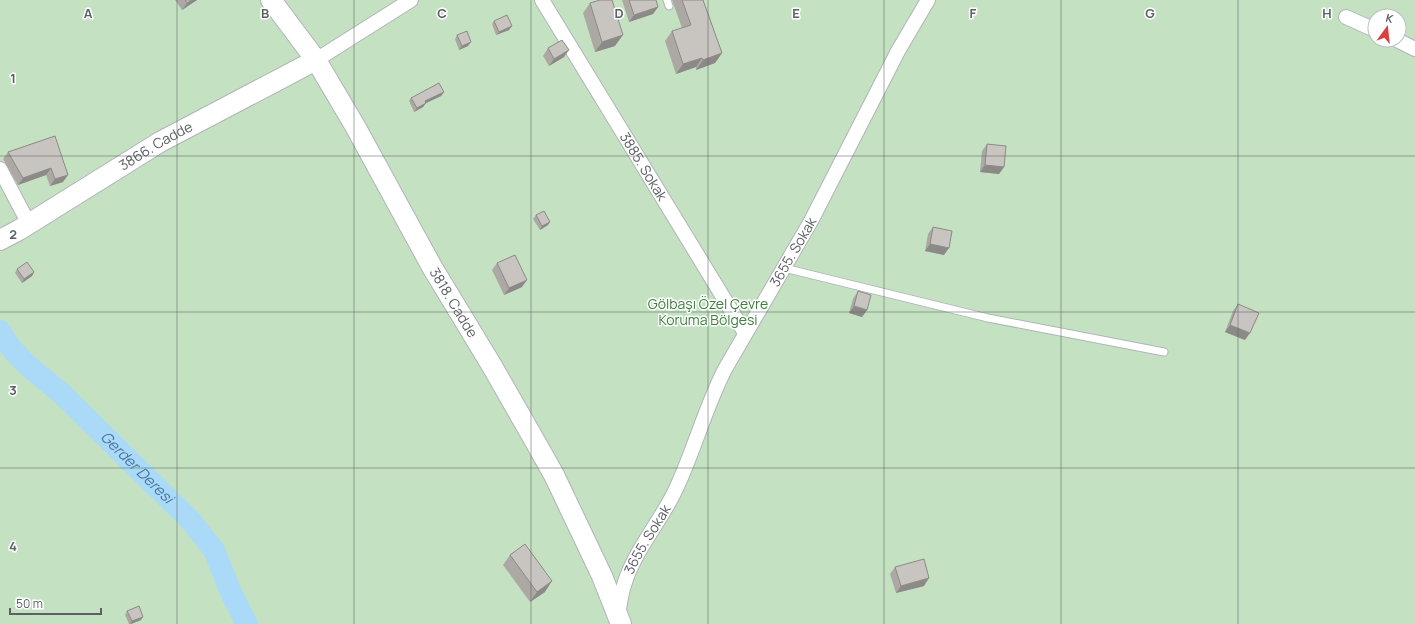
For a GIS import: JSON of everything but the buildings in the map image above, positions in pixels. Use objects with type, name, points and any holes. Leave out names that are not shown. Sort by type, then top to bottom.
[{"type":"street","name":"3818. Cadde","points":[[271,0],[316,60],[355,126],[432,268],[492,366],[554,475],[602,576],[618,621]]},
{"type":"street","points":[[316,60],[411,0]]},
{"type":"street","name":"3885. Sokak","points":[[542,0],[745,333]]},
{"type":"street","name":"3655. Sokak","points":[[618,621],[622,593],[629,571],[636,555],[674,493],[692,451],[715,388],[745,333],[811,221],[898,51],[928,0]]},
{"type":"street","points":[[1346,16],[1367,26]]},
{"type":"street","name":"3866. Cadde","points":[[0,240],[29,224],[160,142],[316,60]]},
{"type":"street","points":[[0,169],[29,224]]},
{"type":"lane","points":[[784,268],[988,318],[1164,352]]},
{"type":"green space","name":"Gölbaşı Özel Çevre Koruma Bölgesi","points":[[0,0],[1415,0],[1415,624],[0,624]]},
{"type":"waterway","name":"Gerder Deresi","points":[[0,331],[10,347],[27,365],[61,393],[190,520],[214,550],[232,595],[247,624]]}]
